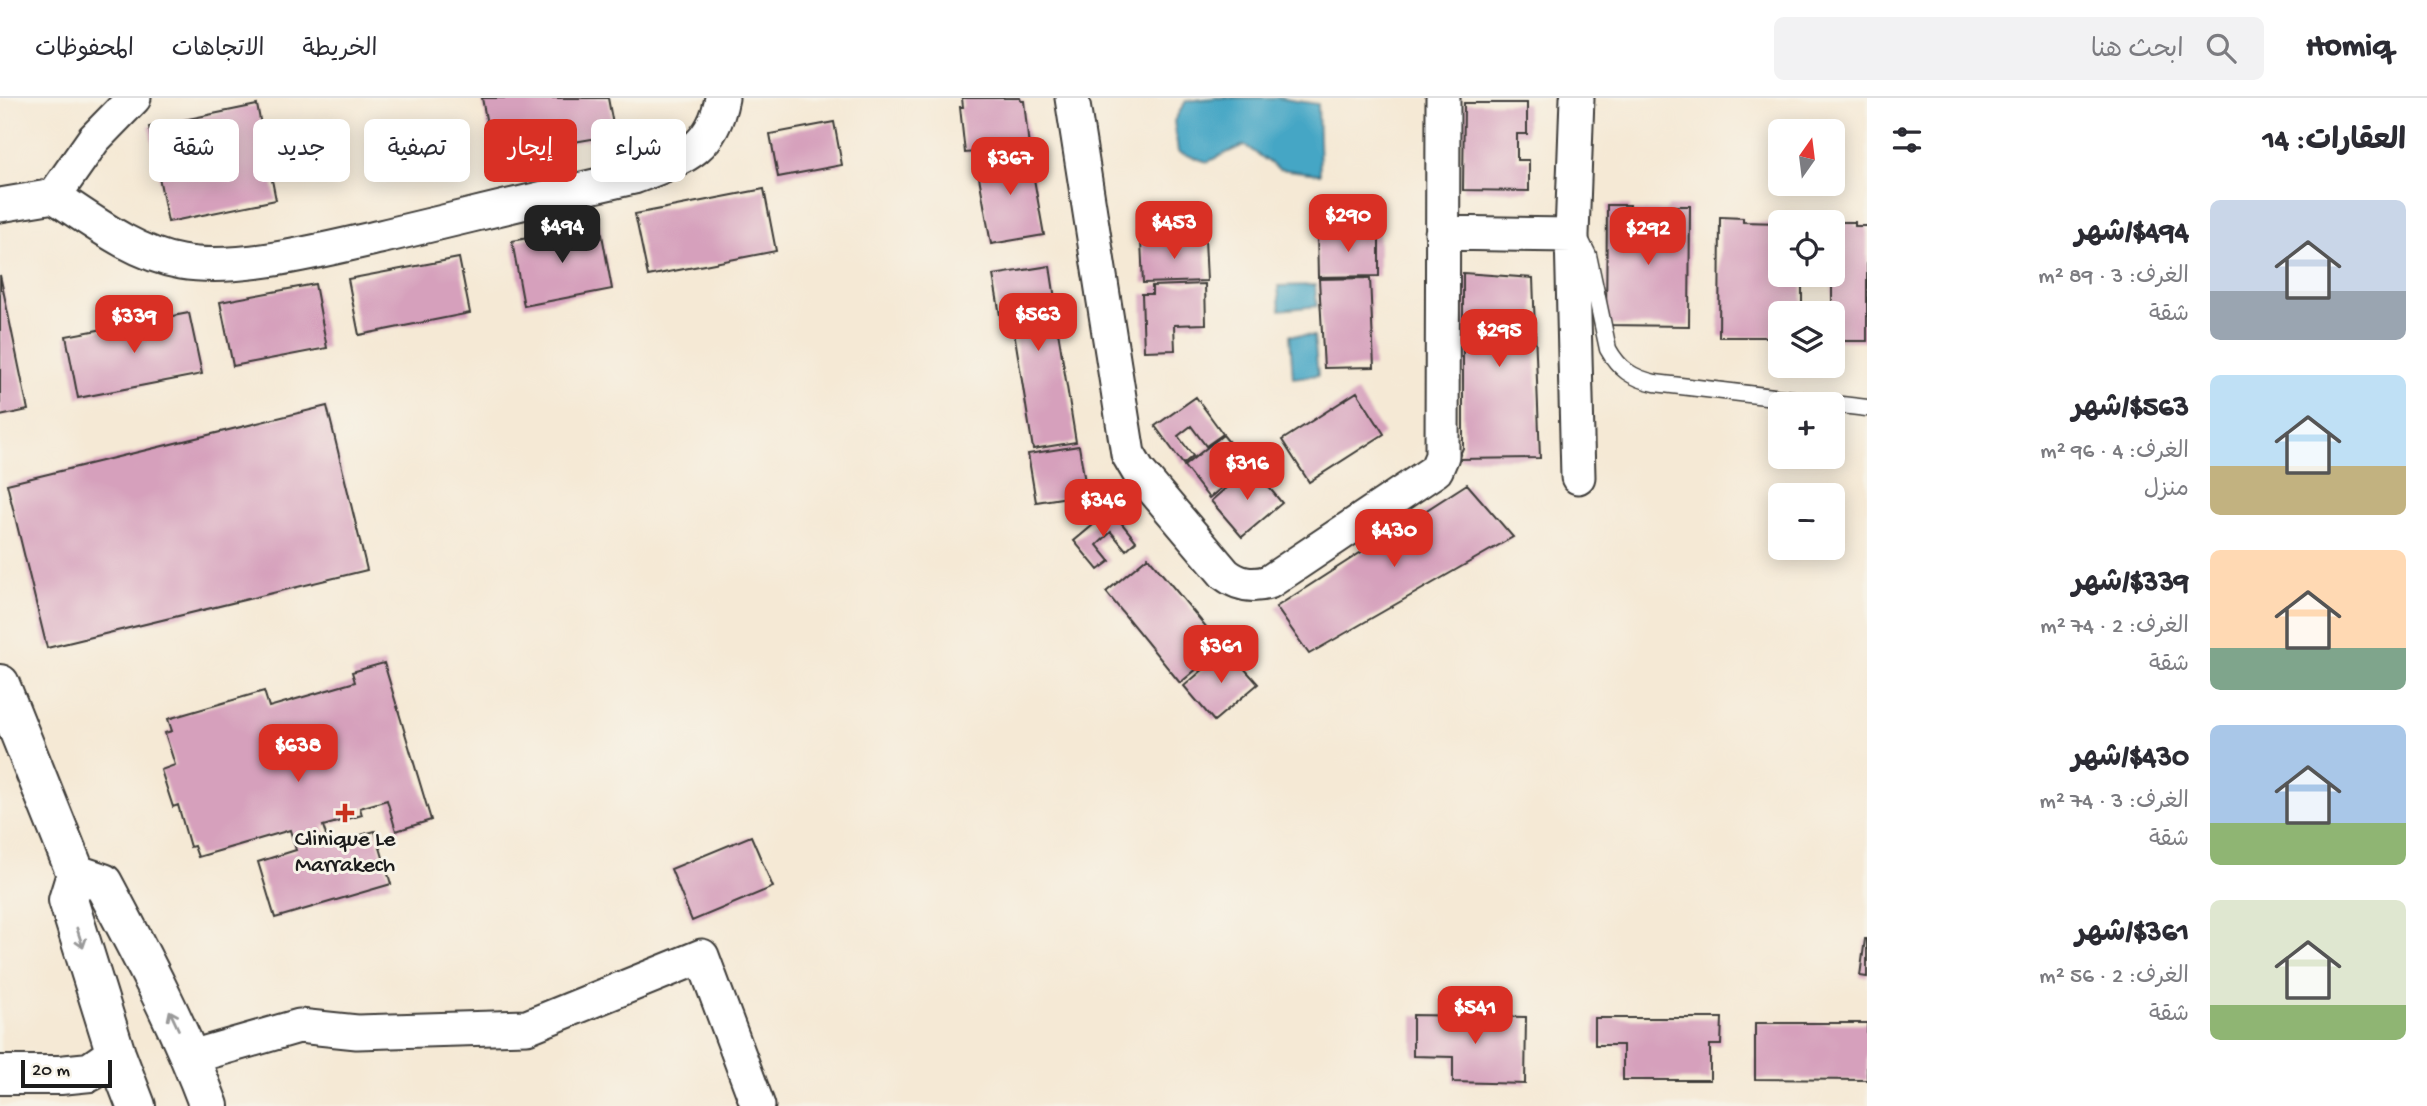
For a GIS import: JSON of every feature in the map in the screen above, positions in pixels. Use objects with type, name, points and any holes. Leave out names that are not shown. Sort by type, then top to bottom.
[{"type":"street","points":[[54,196],[94,139],[134,98]]},
{"type":"street","points":[[0,205],[54,196],[120,238],[146,251],[180,262],[222,263],[305,254],[634,177],[693,151],[702,144],[719,116],[722,98]]},
{"type":"street","points":[[1072,98],[1128,454],[1138,471],[1225,574],[1234,581],[1257,586],[1269,582],[1436,470],[1442,456],[1443,98]]},
{"type":"street","points":[[1577,98],[1573,235],[1578,477]]},
{"type":"street","points":[[1442,233],[1573,235]]},
{"type":"street","points":[[0,684],[76,874],[68,900],[116,1054],[136,1106]]},
{"type":"street","points":[[76,874],[103,883],[154,978],[191,1057],[209,1106]]},
{"type":"street","points":[[191,1057],[299,1026],[357,1032],[527,1027],[702,956],[758,1106]]},
{"type":"street","points":[[99,999],[154,978]]},
{"type":"street","points":[[0,1075],[90,1072],[116,1054]]},
{"type":"lane","points":[[1573,235],[1585,247],[1588,255],[1608,349],[1615,362],[1626,372],[1655,383],[1867,408]]},
{"type":"water","points":[[1277,98],[1318,104],[1320,174],[1279,169],[1244,145],[1207,162],[1178,152],[1174,121],[1186,101]]},
{"type":"water","points":[[1315,285],[1317,306],[1280,310],[1278,286]]},
{"type":"water","points":[[1290,335],[1314,336],[1318,375],[1293,378]]},
{"type":"building","points":[[482,98],[608,98],[612,119],[591,119],[591,139],[577,142],[577,119],[486,119]]},
{"type":"building","points":[[962,98],[1020,98],[1024,101],[1029,147],[965,153],[960,107],[963,107]]},
{"type":"building","points":[[1464,103],[1527,103],[1527,134],[1517,134],[1517,160],[1529,160],[1529,191],[1463,190]]},
{"type":"building","points":[[257,105],[260,119],[253,119],[253,182],[272,182],[276,200],[168,222],[160,182],[239,182],[239,119],[188,119]]},
{"type":"building","points":[[834,122],[842,165],[778,177],[770,134]]},
{"type":"building","points":[[1029,151],[1044,235],[991,244],[976,160]]},
{"type":"building","points":[[764,189],[776,251],[648,276],[635,214]]},
{"type":"building","points":[[1607,205],[1630,205],[1630,211],[1690,206],[1689,326],[1606,325]]},
{"type":"building","points":[[1720,217],[1743,218],[1743,222],[1768,223],[1768,287],[1802,287],[1802,301],[1768,301],[1768,337],[1719,337]]},
{"type":"building","points":[[1845,222],[1855,222],[1855,226],[1867,226],[1867,341],[1845,341],[1845,301],[1832,301],[1832,287],[1845,287]]},
{"type":"building","points":[[600,224],[612,289],[524,306],[512,241]]},
{"type":"building","points":[[1379,231],[1379,276],[1318,277],[1317,232]]},
{"type":"building","points":[[1205,239],[1207,281],[1143,283],[1141,241]]},
{"type":"building","points":[[459,258],[470,313],[359,335],[348,279]]},
{"type":"building","points":[[1050,266],[1076,442],[1033,449],[1012,319],[1001,321],[993,275]]},
{"type":"building","points":[[1463,273],[1533,278],[1540,458],[1458,459],[1463,448]]},
{"type":"building","points":[[0,275],[28,410],[0,416]]},
{"type":"building","points":[[1370,278],[1374,367],[1324,368],[1319,279]]},
{"type":"building","points":[[315,284],[327,348],[233,366],[220,302]]},
{"type":"building","points":[[1205,284],[1206,324],[1174,325],[1175,350],[1144,351],[1142,294],[1152,294],[1152,286]]},
{"type":"building","points":[[189,313],[202,374],[78,398],[66,336]]},
{"type":"building","points":[[1357,392],[1384,434],[1309,482],[1282,440]]},
{"type":"building","points":[[1196,397],[1223,434],[1206,446],[1191,426],[1178,436],[1193,456],[1183,464],[1155,426]]},
{"type":"building","points":[[327,406],[367,570],[47,648],[7,484]]},
{"type":"building","points":[[1223,435],[1249,466],[1209,498],[1184,466]]},
{"type":"building","points":[[1079,446],[1087,494],[1036,502],[1028,454]]},
{"type":"building","points":[[1251,466],[1282,503],[1242,537],[1211,501]]},
{"type":"building","points":[[1467,484],[1513,537],[1309,654],[1276,607]]},
{"type":"building","points":[[1111,510],[1136,541],[1126,550],[1111,532],[1097,545],[1110,561],[1098,570],[1074,541]]},
{"type":"building","points":[[1148,557],[1223,647],[1180,683],[1106,592]]},
{"type":"building","points":[[1227,649],[1258,684],[1214,721],[1184,686]]},
{"type":"building","points":[[384,663],[431,820],[396,831],[387,800],[360,808],[362,815],[323,826],[329,844],[375,831],[391,884],[275,918],[258,862],[296,850],[290,830],[198,857],[194,846],[190,847],[178,805],[173,807],[161,770],[175,765],[165,733],[172,731],[168,719],[264,691],[269,707],[355,682],[352,672]]},
{"type":"building","points":[[751,836],[773,887],[692,921],[671,869]]},
{"type":"building","points":[[1867,939],[1867,977],[1860,976]]},
{"type":"building","points":[[1413,1015],[1526,1017],[1525,1084],[1453,1082],[1453,1057],[1413,1056]]},
{"type":"building","points":[[1595,1018],[1722,1018],[1721,1045],[1710,1045],[1710,1080],[1623,1080],[1623,1045],[1595,1045]]},
{"type":"building","points":[[1755,1023],[1867,1023],[1867,1080],[1755,1079]]},
{"type":"place","name":"Clinique Le Marrakech","points":[[345,813]]}]
